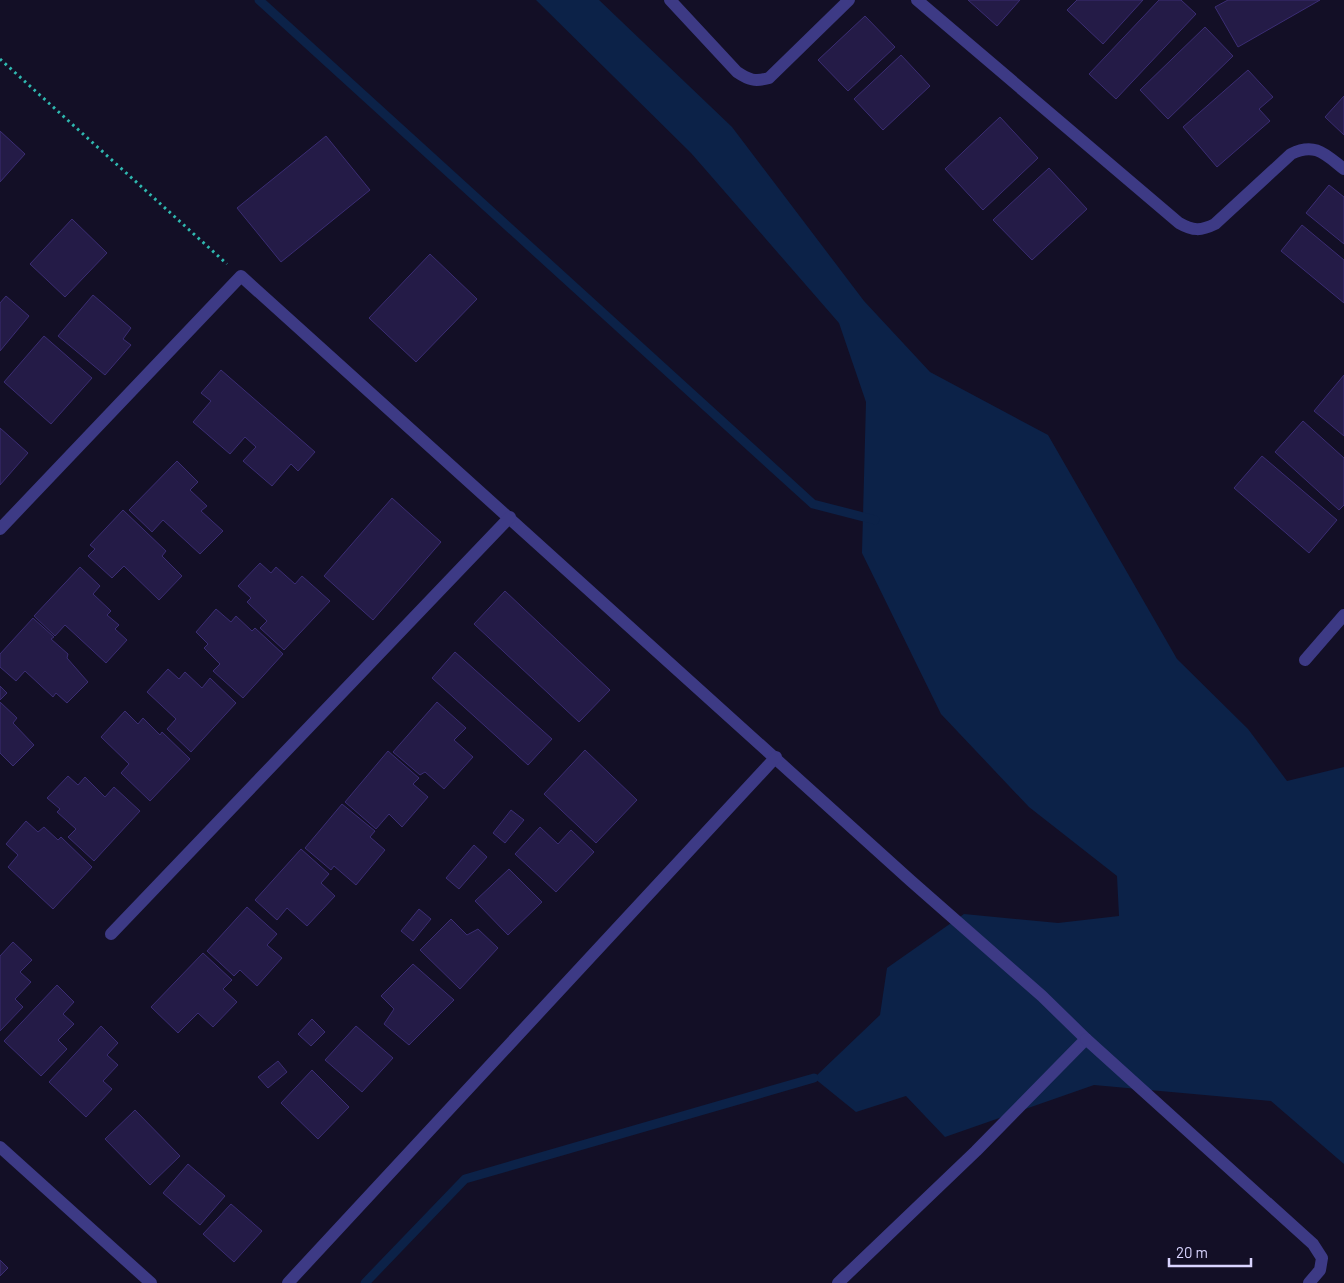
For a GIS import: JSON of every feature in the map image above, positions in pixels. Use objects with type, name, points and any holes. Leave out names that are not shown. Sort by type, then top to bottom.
[{"type":"street","points":[[670,0],[737,72],[748,80],[758,81],[769,78],[849,0]]},
{"type":"street","points":[[917,0],[1179,223],[1191,229],[1203,230],[1216,224],[1290,154],[1302,148],[1317,149],[1344,170]]},
{"type":"street","points":[[0,529],[240,276],[510,517],[911,881],[1042,996],[1313,1244],[1322,1258],[1320,1270],[1309,1283]]},
{"type":"street","points":[[111,934],[510,517]]},
{"type":"street","points":[[1305,660],[1344,615]]},
{"type":"street","points":[[288,1283],[776,757]]},
{"type":"street","points":[[838,1283],[976,1151],[1086,1038]]},
{"type":"street","points":[[0,1147],[151,1283]]},
{"type":"path","points":[[0,59],[240,276]]},
{"type":"water","points":[[536,0],[599,0],[732,127],[864,301],[930,372],[1048,435],[1177,659],[1248,729],[1287,781],[1344,767],[1344,1164],[1271,1101],[1094,1085],[945,1137],[906,1096],[856,1112],[814,1078],[880,1015],[887,968],[964,914],[1058,923],[1119,916],[1117,876],[1029,807],[941,714],[862,553],[866,402],[839,323],[691,153]]},
{"type":"building","points":[[968,0],[1020,0],[997,26]]},
{"type":"building","points":[[1077,0],[1143,0],[1103,44],[1067,10]]},
{"type":"building","points":[[1159,0],[1181,0],[1196,14],[1116,99],[1089,74]]},
{"type":"building","points":[[1228,0],[1320,0],[1238,47],[1215,7]]},
{"type":"building","points":[[865,16],[895,47],[848,91],[818,60]]},
{"type":"building","points":[[1205,27],[1233,56],[1168,119],[1140,90]]},
{"type":"building","points":[[901,55],[930,86],[883,130],[854,99]]},
{"type":"building","points":[[1248,70],[1273,97],[1259,109],[1270,121],[1217,167],[1183,127]]},
{"type":"building","points":[[1344,96],[1344,135],[1325,117]]},
{"type":"building","points":[[1000,117],[1038,158],[983,210],[945,169]]},
{"type":"building","points":[[0,131],[25,154],[0,182]]},
{"type":"building","points":[[326,136],[370,190],[281,262],[237,208]]},
{"type":"building","points":[[1049,168],[1087,209],[1032,260],[993,220]]},
{"type":"building","points":[[1329,185],[1344,197],[1344,244],[1306,213]]},
{"type":"building","points":[[72,219],[107,253],[65,297],[30,264]]},
{"type":"building","points":[[1302,225],[1344,260],[1344,303],[1281,251]]},
{"type":"building","points":[[430,254],[477,299],[416,362],[369,318]]},
{"type":"building","points":[[93,295],[131,328],[123,339],[131,345],[105,375],[58,336]]},
{"type":"building","points":[[6,296],[29,316],[0,351],[0,303]]},
{"type":"building","points":[[44,336],[92,378],[51,424],[4,382]]},
{"type":"building","points":[[221,370],[315,452],[298,471],[291,464],[272,486],[243,461],[256,447],[245,437],[230,454],[193,422],[211,401],[201,393]]},
{"type":"building","points":[[1344,375],[1344,436],[1314,411]]},
{"type":"building","points":[[1303,421],[1344,458],[1344,505],[1339,510],[1275,452]]},
{"type":"building","points":[[0,428],[28,453],[0,485]]},
{"type":"building","points":[[1262,456],[1337,520],[1309,553],[1234,488]]},
{"type":"building","points":[[177,461],[198,482],[190,490],[207,506],[201,511],[223,531],[200,554],[163,520],[152,532],[129,510]]},
{"type":"building","points":[[392,498],[441,542],[373,620],[324,576]]},
{"type":"building","points":[[123,510],[166,551],[162,556],[182,576],[159,600],[124,566],[112,578],[88,556],[95,549],[90,545]]},
{"type":"building","points":[[260,563],[271,573],[276,567],[295,584],[302,576],[330,601],[284,650],[260,628],[267,621],[247,602],[251,598],[238,586]]},
{"type":"building","points":[[80,567],[100,586],[93,594],[111,611],[107,615],[119,625],[115,629],[127,640],[106,663],[65,625],[55,636],[34,616]]},
{"type":"building","points":[[505,591],[610,690],[579,722],[474,624]]},
{"type":"building","points":[[216,609],[231,622],[236,616],[252,631],[255,628],[283,654],[243,698],[213,671],[220,664],[204,648],[208,644],[196,632]]},
{"type":"building","points":[[33,618],[54,637],[51,639],[68,654],[67,658],[88,682],[67,703],[56,693],[53,697],[25,671],[16,681],[0,667],[0,654]]},
{"type":"building","points":[[455,652],[552,739],[528,765],[432,678]]},
{"type":"building","points":[[168,669],[179,679],[185,672],[202,688],[210,678],[236,703],[191,752],[167,729],[176,719],[147,692]]},
{"type":"building","points":[[0,686],[7,693],[0,700]]},
{"type":"building","points":[[0,702],[17,718],[13,723],[34,745],[13,766],[0,753]]},
{"type":"building","points":[[437,702],[466,728],[454,740],[473,757],[444,789],[425,772],[420,775],[393,752]]},
{"type":"building","points":[[125,711],[138,724],[143,718],[160,735],[162,732],[190,759],[150,801],[121,773],[129,764],[101,737]]},
{"type":"building","points":[[585,750],[637,800],[596,843],[544,794]]},
{"type":"building","points":[[388,751],[419,778],[413,784],[428,797],[402,827],[389,814],[376,829],[345,802]]},
{"type":"building","points":[[68,776],[78,785],[85,777],[105,797],[114,787],[140,811],[94,861],[68,837],[76,829],[57,812],[60,809],[47,798]]},
{"type":"building","points":[[342,804],[375,831],[370,837],[385,850],[356,885],[334,866],[331,870],[305,848]]},
{"type":"building","points":[[511,810],[524,820],[505,843],[493,833]]},
{"type":"building","points":[[26,821],[38,832],[44,827],[58,840],[61,837],[92,867],[53,909],[8,867],[18,855],[6,844]]},
{"type":"building","points":[[540,827],[558,844],[571,830],[594,852],[556,892],[515,854]]},
{"type":"building","points":[[474,845],[487,857],[459,889],[446,878]]},
{"type":"building","points":[[301,849],[329,874],[321,883],[335,896],[307,926],[287,908],[277,920],[255,900]]},
{"type":"building","points":[[509,869],[542,902],[508,935],[475,901]]},
{"type":"building","points":[[247,907],[277,934],[267,945],[282,958],[257,986],[240,970],[234,976],[207,951]]},
{"type":"building","points":[[419,909],[431,919],[413,941],[401,931]]},
{"type":"building","points":[[451,919],[467,935],[478,929],[498,948],[460,989],[420,950]]},
{"type":"building","points":[[13,942],[32,960],[20,972],[31,982],[15,999],[23,1007],[0,1031],[0,956]]},
{"type":"building","points":[[203,953],[232,980],[223,989],[237,1002],[213,1027],[198,1013],[178,1033],[151,1007]]},
{"type":"building","points":[[413,964],[454,1000],[409,1045],[384,1024],[394,1009],[381,996]]},
{"type":"building","points":[[57,985],[74,1002],[63,1014],[74,1024],[58,1040],[67,1049],[41,1076],[4,1041]]},
{"type":"building","points":[[312,1019],[325,1032],[311,1046],[298,1034]]},
{"type":"building","points":[[101,1026],[118,1043],[107,1055],[118,1065],[103,1081],[112,1089],[86,1117],[49,1082]]},
{"type":"building","points":[[356,1026],[393,1058],[362,1092],[325,1060]]},
{"type":"building","points":[[278,1061],[287,1072],[268,1088],[258,1077]]},
{"type":"building","points":[[312,1070],[349,1107],[318,1139],[281,1103]]},
{"type":"building","points":[[135,1110],[180,1156],[150,1185],[105,1139]]},
{"type":"building","points":[[188,1164],[225,1196],[200,1225],[163,1193]]},
{"type":"building","points":[[231,1204],[262,1231],[234,1262],[203,1234]]},
{"type":"building","points":[[0,1260],[8,1268],[0,1276]]},
{"type":"waterway","points":[[259,0],[813,504],[875,520]]},
{"type":"waterway","points":[[365,1283],[465,1179],[814,1078]]}]
